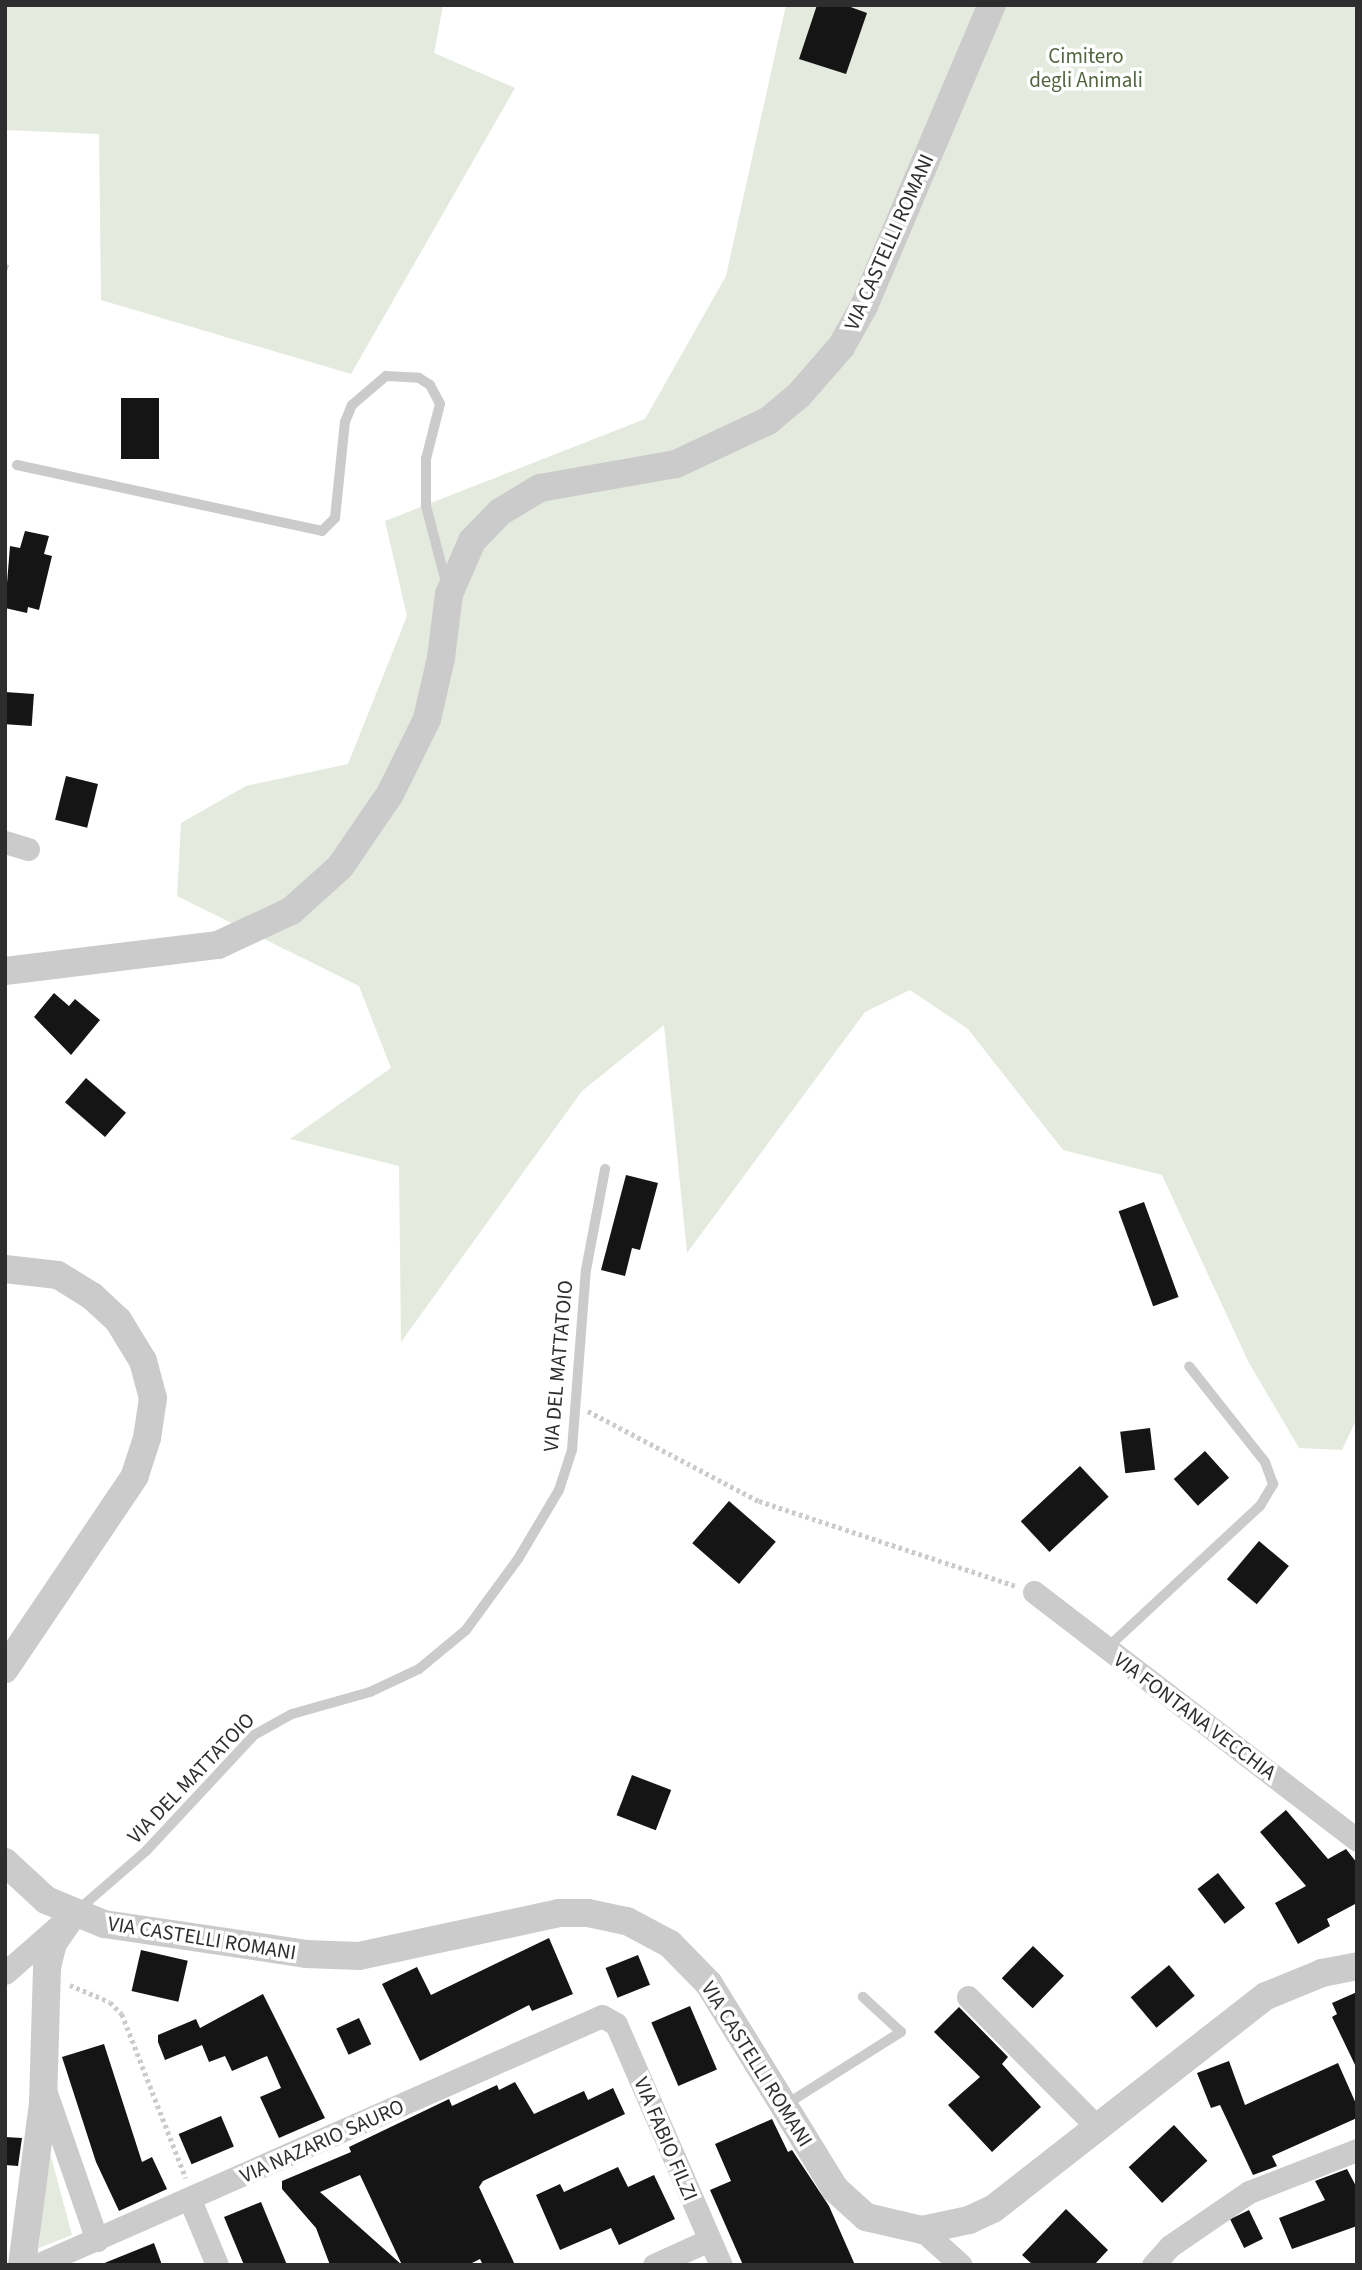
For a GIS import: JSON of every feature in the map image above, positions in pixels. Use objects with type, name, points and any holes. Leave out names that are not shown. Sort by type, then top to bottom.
[{"type":"street","name":"VIA CASTELLI ROMANI","points":[[5,971],[218,944],[291,911],[340,867],[362,838],[411,756],[435,690],[449,594],[472,541],[500,512],[523,497],[562,483],[644,472],[724,444],[768,421],[826,368],[864,306],[992,5]]},
{"type":"street","points":[[5,842],[29,849]]},
{"type":"street","points":[[5,1269],[58,1275],[92,1296],[118,1320],[143,1361],[153,1398],[147,1438],[135,1476],[5,1669]]},
{"type":"street","name":"VIA FONTANA VECCHIA","points":[[1034,1592],[1357,1840]]},
{"type":"street","name":"VIA CASTELLI ROMANI","points":[[5,1861],[32,1890],[73,1914],[144,1933],[306,1954],[359,1956],[559,1913],[617,1918],[670,1944],[701,1974],[835,2189],[849,2204],[883,2224],[922,2230],[969,2220],[993,2209],[1266,1996],[1322,1973],[1357,1966]]},
{"type":"street","points":[[5,1973],[73,1914]]},
{"type":"street","points":[[22,2265],[44,2087],[46,1976],[50,1949],[73,1914]]},
{"type":"street","points":[[968,1997],[1098,2128]]},
{"type":"street","name":"VIA NAZARIO SAURO","points":[[37,2265],[192,2199],[596,2017],[607,2017]]},
{"type":"street","name":"VIA FABIO FILZI","points":[[607,2017],[616,2024],[721,2265]]},
{"type":"street","points":[[44,2087],[97,2240]]},
{"type":"street","points":[[1153,2265],[1170,2246],[1249,2192],[1357,2150]]},
{"type":"street","points":[[192,2199],[218,2265]]},
{"type":"street","points":[[922,2230],[961,2265]]},
{"type":"street","points":[[654,2265],[709,2240]]},
{"type":"lane","points":[[17,465],[321,531],[335,518],[345,422],[352,405],[386,376],[419,378],[430,385],[440,404],[426,459],[426,506],[449,594]]},
{"type":"lane","name":"VIA DEL MATTATOIO","points":[[73,1914],[129,1869],[263,1728],[292,1714],[389,1685],[419,1670],[459,1638],[526,1546],[559,1490],[572,1450],[578,1405],[586,1270],[605,1169]]},
{"type":"lane","points":[[1107,1648],[1260,1506],[1273,1484],[1265,1462],[1189,1366]]},
{"type":"lane","points":[[785,2105],[901,2032],[863,1997]]},
{"type":"path","points":[[578,1405],[759,1500],[1034,1592]]},
{"type":"path","points":[[46,1976],[110,2002],[122,2014],[192,2199]]},
{"type":"green space","points":[[5,5],[443,5],[434,53],[515,88],[351,374],[101,300],[99,134],[5,130]]},
{"type":"green space","name":"Cimitero degli Animali","points":[[786,5],[1357,5],[1357,1418],[1342,1450],[1299,1448],[1249,1363],[1162,1175],[1063,1150],[968,1029],[910,990],[865,1012],[687,1253],[664,1025],[582,1091],[401,1342],[399,1166],[290,1139],[391,1068],[359,986],[177,896],[181,823],[246,786],[348,764],[407,616],[385,521],[645,419],[726,276]]},
{"type":"green space","points":[[49,2149],[72,2235],[39,2248]]},
{"type":"building","points":[[817,5],[845,5],[867,13],[846,74],[799,59]]},
{"type":"building","points":[[121,398],[159,398],[159,459],[121,459]]},
{"type":"building","points":[[25,531],[49,536],[44,554],[52,556],[39,610],[28,607],[27,613],[5,608],[10,546],[20,548]]},
{"type":"building","points":[[5,692],[34,694],[32,726],[5,724]]},
{"type":"building","points":[[66,776],[98,784],[87,828],[55,820]]},
{"type":"building","points":[[54,993],[69,1006],[75,999],[100,1020],[71,1055],[34,1017]]},
{"type":"building","points":[[86,1078],[126,1113],[105,1137],[65,1102]]},
{"type":"building","points":[[626,1175],[658,1183],[640,1250],[632,1248],[625,1276],[601,1270]]},
{"type":"building","points":[[1144,1202],[1179,1297],[1153,1306],[1119,1211]]},
{"type":"building","points":[[1150,1428],[1155,1470],[1125,1473],[1120,1432]]},
{"type":"building","points":[[1205,1451],[1229,1478],[1198,1506],[1174,1479]]},
{"type":"building","points":[[1080,1466],[1109,1497],[1049,1552],[1021,1521]]},
{"type":"building","points":[[729,1501],[776,1542],[739,1584],[692,1543]]},
{"type":"building","points":[[1259,1541],[1289,1566],[1257,1604],[1227,1579]]},
{"type":"building","points":[[632,1775],[671,1790],[656,1830],[617,1815]]},
{"type":"building","points":[[1286,1810],[1328,1859],[1346,1849],[1357,1863],[1357,1903],[1327,1919],[1330,1926],[1298,1944],[1275,1903],[1306,1886],[1260,1832]]},
{"type":"building","points":[[1218,1873],[1245,1908],[1225,1924],[1198,1889]]},
{"type":"building","points":[[549,1938],[573,1994],[532,2011],[529,2005],[420,2061],[382,1984],[417,1967],[431,1995]]},
{"type":"building","points":[[1033,1946],[1064,1976],[1033,2008],[1002,1978]]},
{"type":"building","points":[[141,1950],[188,1961],[178,2002],[132,1991]]},
{"type":"building","points":[[638,1955],[650,1985],[618,1998],[606,1968]]},
{"type":"building","points":[[1169,1965],[1195,1996],[1156,2028],[1131,1997]]},
{"type":"building","points":[[1357,1992],[1357,2069],[1332,2017],[1337,2014],[1332,2003]]},
{"type":"building","points":[[263,1994],[325,2118],[279,2138],[260,2097],[281,2088],[267,2056],[232,2071],[225,2056],[209,2062],[202,2045],[165,2060],[158,2042],[158,2035],[196,2019],[200,2028]]},
{"type":"building","points":[[690,2006],[717,2070],[678,2086],[651,2022]]},
{"type":"building","points":[[959,2007],[1008,2057],[1002,2064],[1041,2107],[992,2152],[948,2105],[980,2077],[934,2032]]},
{"type":"building","points":[[359,2018],[371,2044],[349,2055],[336,2029]]},
{"type":"building","points":[[104,2044],[142,2162],[152,2157],[167,2189],[119,2211],[96,2162],[62,2057]]},
{"type":"building","points":[[1229,2061],[1245,2105],[1338,2063],[1357,2106],[1357,2118],[1272,2156],[1277,2166],[1253,2175],[1220,2105],[1211,2108],[1197,2073]]},
{"type":"building","points":[[515,2082],[534,2114],[584,2091],[588,2100],[613,2088],[625,2114],[483,2181],[479,2187],[515,2265],[483,2265],[480,2259],[468,2265],[330,2265],[316,2228],[282,2189],[282,2181],[351,2152],[349,2147],[449,2099],[452,2106],[497,2085],[499,2090]],"holes":[[[360,2175],[402,2265],[320,2192]]]},
{"type":"building","points":[[221,2116],[234,2146],[192,2164],[179,2134]]},
{"type":"building","points":[[772,2119],[788,2152],[792,2150],[829,2206],[855,2265],[743,2265],[710,2190],[731,2181],[715,2144]]},
{"type":"building","points":[[1174,2125],[1207,2161],[1162,2203],[1129,2167]]},
{"type":"building","points":[[5,2137],[22,2138],[18,2166],[5,2165]]},
{"type":"building","points":[[618,2167],[628,2187],[654,2175],[675,2219],[619,2245],[611,2228],[560,2250],[536,2195],[560,2184],[564,2192]]},
{"type":"building","points":[[1347,2169],[1357,2188],[1357,2226],[1292,2249],[1279,2218],[1325,2200],[1315,2181]]},
{"type":"building","points":[[261,2202],[287,2265],[244,2265],[224,2217]]},
{"type":"building","points":[[1066,2209],[1108,2250],[1094,2265],[1033,2265],[1022,2255]]},
{"type":"building","points":[[1249,2210],[1263,2239],[1244,2248],[1230,2219]]},
{"type":"building","points":[[154,2243],[162,2265],[102,2265],[102,2264]]}]
